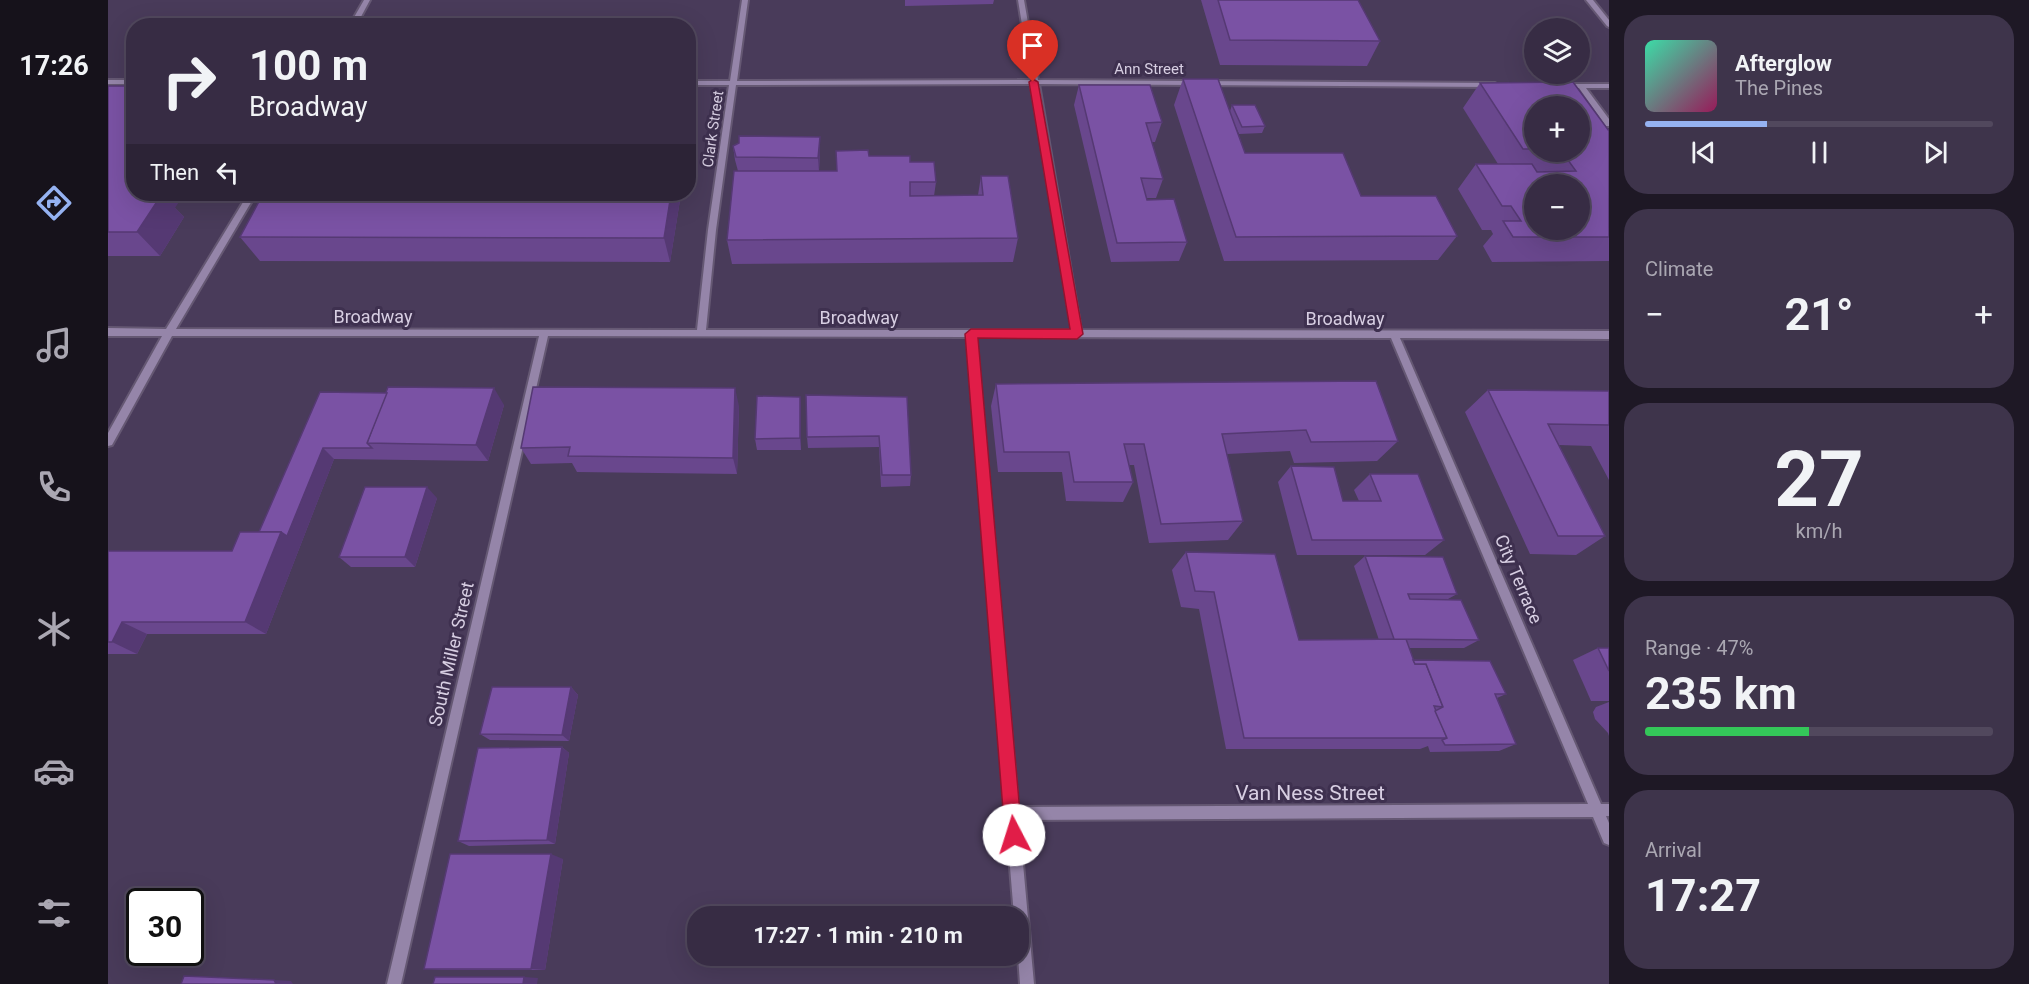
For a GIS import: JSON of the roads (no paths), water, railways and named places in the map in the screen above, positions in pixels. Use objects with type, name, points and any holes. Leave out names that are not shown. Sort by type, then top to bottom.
[{"type":"street","points":[[357,18],[367,0]]},
{"type":"street","name":"Clark Street","points":[[701,333],[712,230],[745,0]]},
{"type":"street","points":[[1021,0],[1077,334]]},
{"type":"street","points":[[1589,0],[1609,25]]},
{"type":"street","points":[[108,82],[126,82]]},
{"type":"street","points":[[114,90],[121,82]]},
{"type":"street","name":"Ann Street","points":[[696,83],[1033,82],[1497,85]]},
{"type":"street","points":[[1557,86],[1609,86]]},
{"type":"street","points":[[1581,86],[1609,124]]},
{"type":"street","points":[[108,442],[169,332],[248,201]]},
{"type":"street","name":"Broadway","points":[[108,332],[1609,335]]},
{"type":"street","name":"South Miller Street","points":[[394,984],[544,333]]},
{"type":"street","points":[[971,334],[1027,984]]},
{"type":"street","name":"City Terrace","points":[[1394,335],[1603,810],[1609,838]]},
{"type":"street","name":"Van Ness Street","points":[[1012,814],[1603,810]]}]
